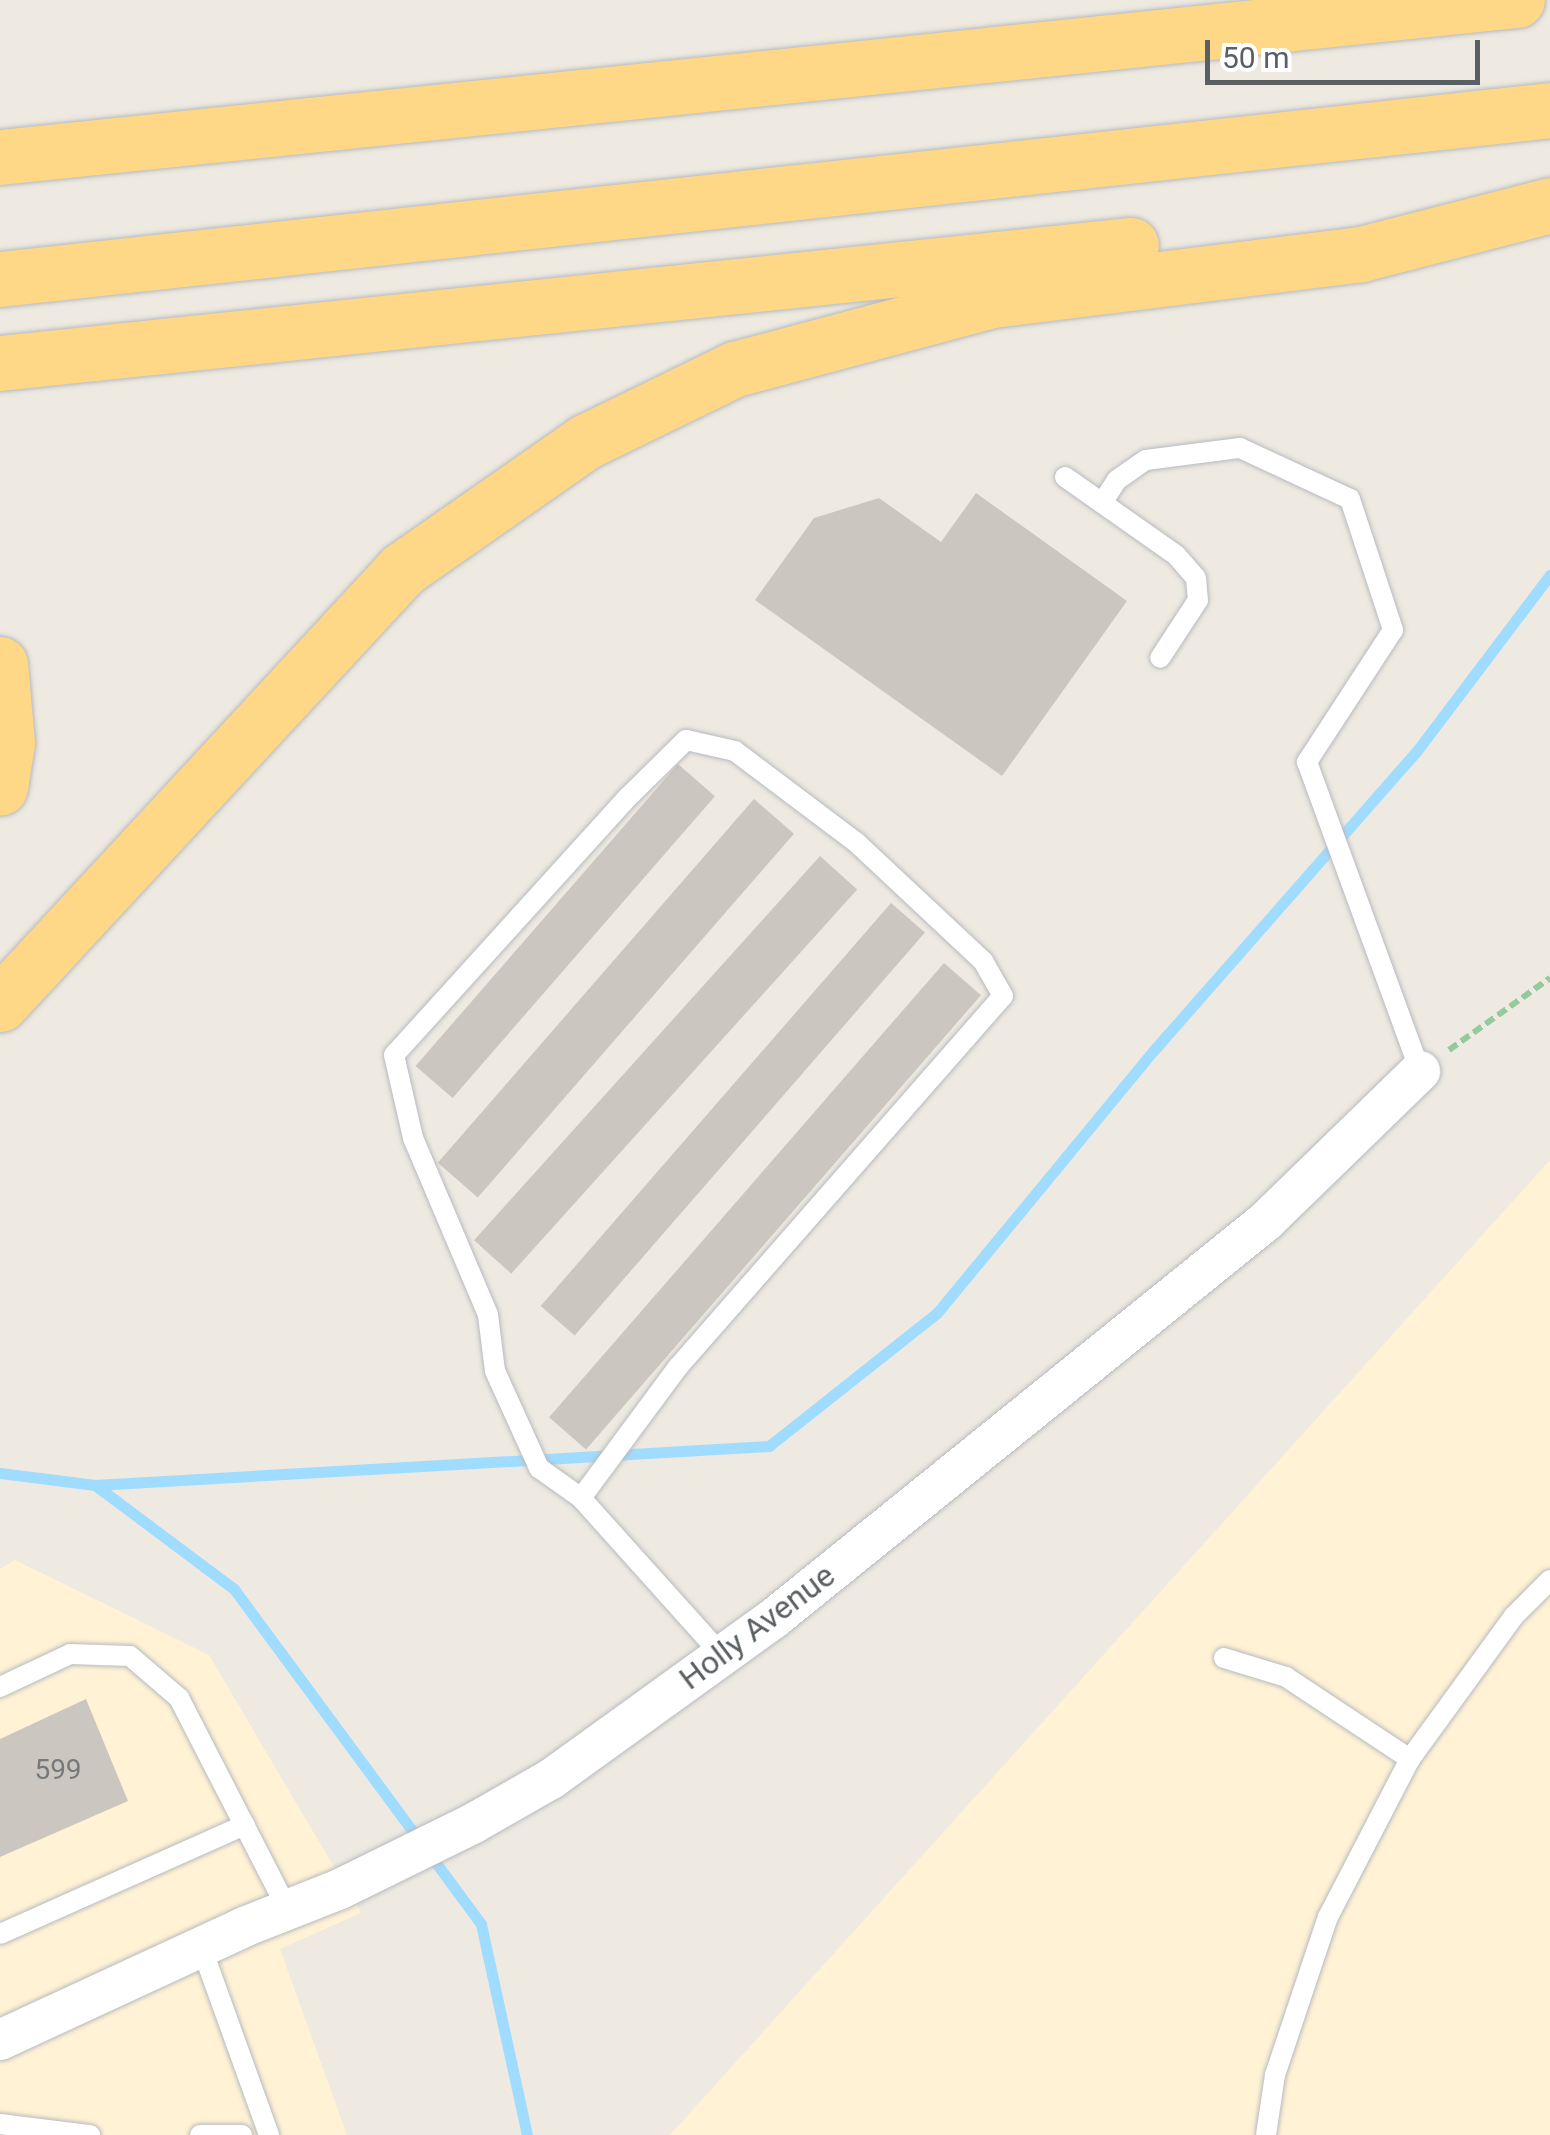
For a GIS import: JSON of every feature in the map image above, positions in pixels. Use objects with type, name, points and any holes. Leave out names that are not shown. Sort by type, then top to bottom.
[{"type":"highway","points":[[0,157],[1517,0]]},
{"type":"highway","points":[[0,279],[1550,110]]},
{"type":"highway","points":[[0,363],[1538,206]]},
{"type":"highway","points":[[0,1004],[403,569],[584,442],[735,369],[992,300],[1361,254],[1538,206]]},
{"type":"highway","points":[[0,664],[7,743],[0,787]]},
{"type":"street","name":"Holly Avenue","points":[[0,2040],[474,1823],[536,1788],[723,1656],[1266,1221],[1420,1071]]},
{"type":"lane","points":[[1102,503],[1117,480],[1146,460],[1240,448],[1350,499],[1394,630],[1307,762],[1420,1071]]},
{"type":"lane","points":[[1064,477],[1176,554],[1196,578],[1198,600],[1160,658]]},
{"type":"lane","points":[[581,1498],[678,1367],[1003,996],[983,961],[857,843],[734,751],[686,740],[394,1054],[413,1138],[488,1315],[496,1371],[540,1468],[581,1498],[723,1656]]},
{"type":"lane","points":[[1266,2135],[1274,2076],[1328,1918],[1410,1760],[1514,1616],[1550,1580]]},
{"type":"lane","points":[[0,1687],[70,1654],[130,1656],[179,1698],[288,1910]]},
{"type":"lane","points":[[1224,1658],[1286,1677],[1410,1760]]},
{"type":"lane","points":[[0,1934],[246,1825]]},
{"type":"lane","points":[[201,1946],[269,2135]]},
{"type":"lane","points":[[0,2124],[90,2135]]},
{"type":"lane","points":[[200,2135],[242,2135]]},
{"type":"path","points":[[1420,1071],[1550,978]]},
{"type":"shaded area","points":[[1550,1160],[1550,2135],[670,2135]]},
{"type":"shaded area","points":[[15,1560],[209,1655],[361,1913],[280,1949],[347,2135],[0,2135],[0,1569]]},
{"type":"building","points":[[976,493],[1127,601],[1002,776],[755,600],[814,518],[879,498],[941,542]]},
{"type":"building","points":[[678,764],[715,796],[453,1098],[416,1066]]},
{"type":"building","points":[[754,799],[794,834],[478,1198],[438,1163]]},
{"type":"building","points":[[820,856],[857,889],[511,1274],[474,1240]]},
{"type":"building","points":[[891,903],[925,933],[575,1336],[541,1306]]},
{"type":"building","points":[[944,963],[981,995],[586,1449],[549,1417]]},
{"type":"building","points":[[86,1699],[128,1801],[0,1857],[0,1739]]},
{"type":"waterway","points":[[0,1473],[95,1485],[769,1446],[937,1313],[1154,1050],[1416,752],[1550,575]]},
{"type":"waterway","points":[[95,1485],[234,1589],[481,1924],[527,2135]]}]
